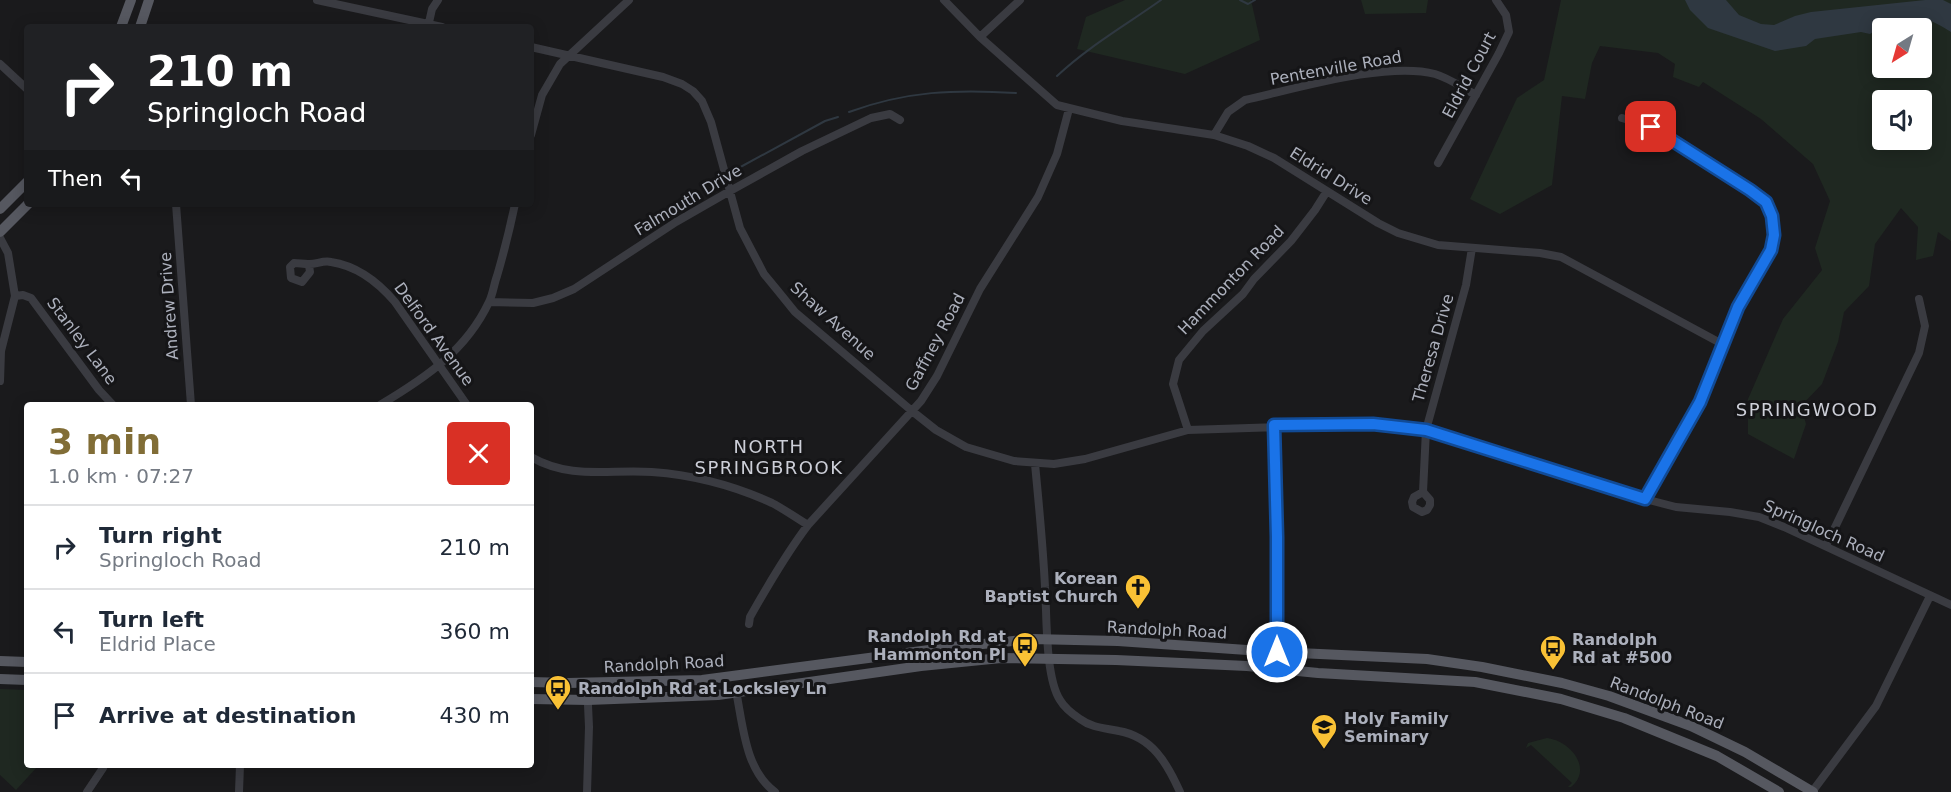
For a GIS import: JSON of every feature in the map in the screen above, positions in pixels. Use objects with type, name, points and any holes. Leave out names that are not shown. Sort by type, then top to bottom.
[{"type":"main road","points":[[122,24],[131,0]]},
{"type":"main road","points":[[141,24],[149,0]]},
{"type":"main road","points":[[0,209],[24,185]]},
{"type":"main road","points":[[0,232],[25,207]]},
{"type":"main road","name":"Randolph Road","points":[[534,682],[702,680],[952,647],[1032,639],[1118,641],[1427,659],[1562,683],[1608,696],[1691,726],[1745,752],[1812,792]]},
{"type":"main road","name":"Randolph Road","points":[[534,699],[588,700],[717,695],[956,662],[1001,658],[1116,660],[1475,682],[1561,699],[1624,718],[1717,756],[1779,792]]},
{"type":"main road","points":[[0,661],[24,662]]},
{"type":"main road","points":[[0,679],[24,680]]},
{"type":"street","points":[[317,0],[424,24]]},
{"type":"street","points":[[428,24],[432,9],[438,0]]},
{"type":"street","points":[[534,125],[543,95],[560,64],[628,0]]},
{"type":"street","name":"Eldrid Drive","points":[[944,0],[980,37],[1057,105],[1069,110],[1122,121],[1214,135],[1248,146],[1274,158],[1398,233],[1438,245],[1540,253],[1561,257],[1724,345]]},
{"type":"street","points":[[980,37],[1020,0]]},
{"type":"street","name":"Eldrid Court","points":[[1438,163],[1509,32],[1506,15],[1496,0]]},
{"type":"street","name":"Shaw Avenue","points":[[534,48],[663,77],[693,91],[702,101],[711,122],[746,241],[764,274],[795,312],[936,430],[966,447],[1014,461],[1035,464],[1054,464],[1085,459],[1188,430]]},
{"type":"street","points":[[0,64],[24,86]]},
{"type":"street","name":"Pentenville Road","points":[[1214,135],[1228,112],[1245,100],[1382,72],[1413,70],[1437,74],[1476,95]]},
{"type":"street","name":"Gaffney Road","points":[[749,624],[750,617],[773,576],[808,525],[921,401],[938,376],[980,289],[1038,197],[1057,154],[1069,110]]},
{"type":"street","name":"Falmouth Drive","points":[[489,302],[533,303],[574,289],[676,222],[802,151],[871,118],[890,114],[900,120]]},
{"type":"street","points":[[1622,118],[1651,127],[1766,202],[1772,216],[1774,235],[1771,250],[1738,307],[1700,402],[1645,499]]},
{"type":"street","name":"Hammonton Road","points":[[1188,430],[1173,384],[1179,360],[1203,330],[1243,294],[1254,279],[1291,241],[1327,191]]},
{"type":"street","name":"Andrew Drive","points":[[177,207],[191,402]]},
{"type":"street","points":[[385,402],[421,381],[439,367],[469,334],[489,302],[514,207]]},
{"type":"street","points":[[0,238],[8,253],[15,296],[1,351],[0,381]]},
{"type":"street","name":"Theresa Drive","points":[[1423,492],[1426,430],[1466,285],[1472,248]]},
{"type":"street","name":"Delford Avenue","points":[[309,265],[318,261],[330,261],[372,278],[395,302],[465,402]]},
{"type":"street","name":"Stanley Lane","points":[[15,296],[23,295],[31,298],[110,402]]},
{"type":"street","points":[[1826,546],[1919,353],[1925,326],[1919,299]]},
{"type":"street","name":"Springloch Road","points":[[1188,430],[1274,425],[1373,424],[1426,430],[1645,499],[1676,507],[1759,517],[1951,605]]},
{"type":"street","points":[[1274,425],[1277,537],[1275,669]]},
{"type":"street","points":[[534,458],[560,470],[578,473],[651,472],[715,482],[772,503],[808,525]]},
{"type":"street","points":[[1035,464],[1047,640],[1060,700],[1080,719],[1095,727],[1132,734],[1146,740],[1165,762],[1180,792]]},
{"type":"street","points":[[1812,792],[1876,706],[1930,596]]},
{"type":"street","points":[[587,683],[589,727],[587,792]]},
{"type":"street","points":[[736,691],[748,752],[768,787],[775,792]]},
{"type":"street","points":[[87,792],[103,768]]},
{"type":"street","points":[[239,792],[240,768]]},
{"type":"shaded area","points":[[1125,0],[1251,0],[1260,40],[1185,74],[1077,49],[1086,17]]},
{"type":"shaded area","points":[[1361,0],[1428,0],[1426,13],[1365,14]]},
{"type":"shaded area","points":[[1561,0],[1951,0],[1951,241],[1938,232],[1933,256],[1916,260],[1918,227],[1901,208],[1875,244],[1869,286],[1844,312],[1838,342],[1822,384],[1801,406],[1806,424],[1794,459],[1748,434],[1748,399],[1783,319],[1822,270],[1815,248],[1830,201],[1813,164],[1761,119],[1703,82],[1699,87],[1673,77],[1675,64],[1658,53],[1600,46],[1592,63],[1585,99],[1562,96],[1552,185],[1500,214],[1470,199],[1517,98],[1544,80]]},
{"type":"shaded area","points":[[1685,0],[1726,0],[1739,15],[1761,24],[1774,25],[1811,12],[1943,0],[1951,4],[1951,32],[1932,21],[1932,18],[1872,18],[1872,33],[1870,34],[1861,32],[1815,39],[1806,46],[1775,51],[1708,28],[1690,10]]},
{"type":"shaded area","points":[[0,689],[24,690],[24,768],[36,768],[16,790],[0,775]]},
{"type":"shaded area","points":[[1547,738],[1564,744],[1576,757],[1580,772],[1571,787],[1568,787],[1572,783],[1531,745],[1526,748],[1528,743]]},
{"type":"waterway","points":[[1057,76],[1095,45],[1161,0]]},
{"type":"waterway","points":[[1240,0],[1248,4],[1255,0]]},
{"type":"waterway","points":[[849,112],[891,100],[931,93],[973,91],[1016,93]]},
{"type":"waterway","points":[[735,170],[825,121],[838,117]]},
{"type":"place","name":"Korean Baptist Church","points":[[1138,610]]},
{"type":"place","name":"Randolph Rd at Hammonton Pl","points":[[1025,668]]},
{"type":"place","name":"Randolph Rd at #500","points":[[1553,671]]},
{"type":"place","name":"Randolph Rd at Locksley Ln","points":[[558,711]]},
{"type":"place","name":"Holy Family Seminary","points":[[1324,750]]},
{"type":"district","name":"SPRINGWOOD","points":[[1807,409]]},
{"type":"district","name":"NORTH SPRINGBROOK","points":[[769,456]]},
{"type":"route","points":[[1277,652],[1274,425],[1373,424],[1426,430],[1645,499],[1700,402],[1712,377],[1738,307],[1771,250],[1774,235],[1772,216],[1766,202],[1651,127]]}]
